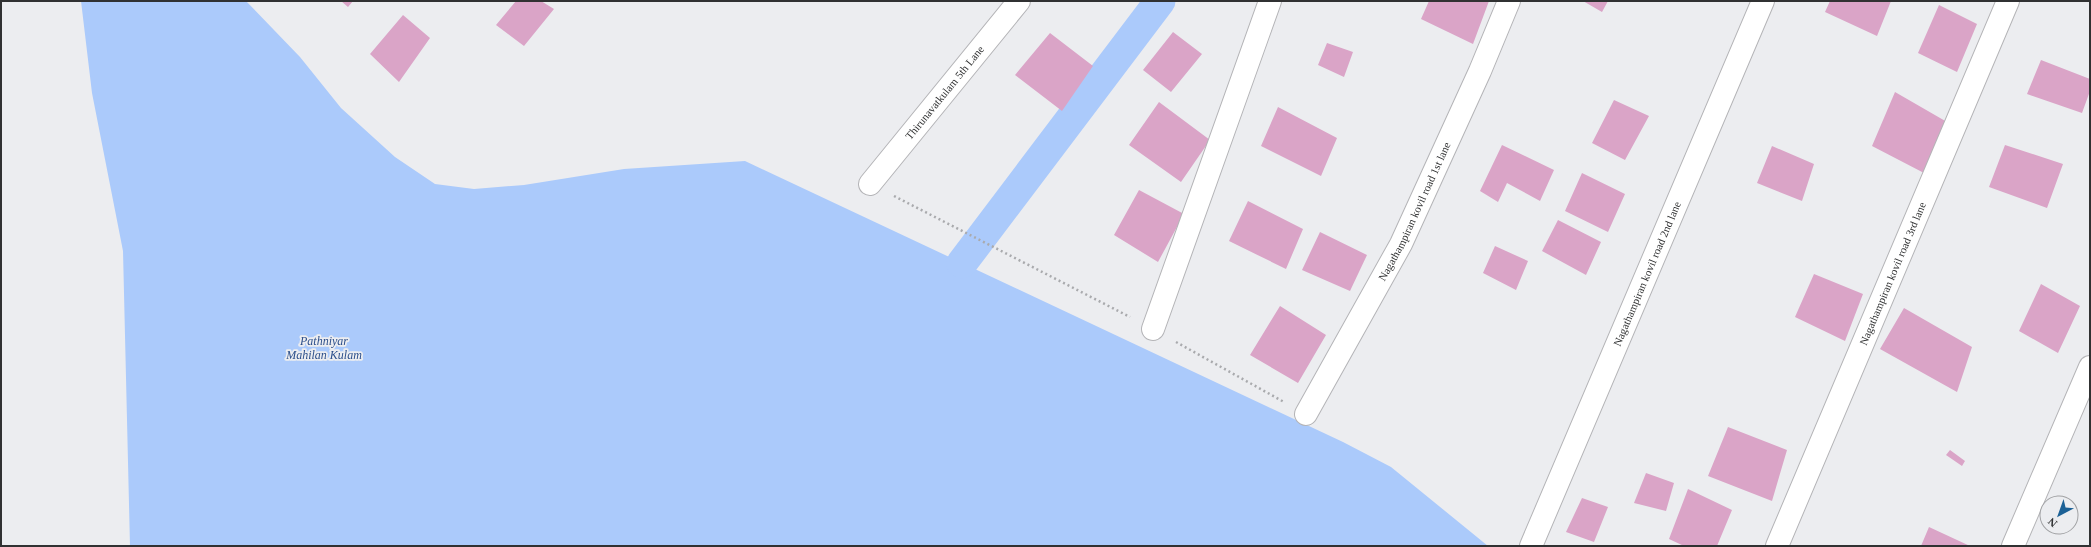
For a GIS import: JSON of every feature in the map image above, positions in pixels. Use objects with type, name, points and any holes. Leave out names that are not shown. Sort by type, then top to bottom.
[{"type":"street","name":"Thirunavatkulam 5th Lane","points":[[870,184],[1019,1]]},
{"type":"street","points":[[1153,329],[1270,1]]},
{"type":"street","name":"Nagathampiran kovil road 1st lane","points":[[1306,414],[1401,244],[1480,70],[1509,1]]},
{"type":"street","name":"Nagathampiran kovil road 2nd lane","points":[[1531,546],[1763,1]]},
{"type":"street","name":"Nagathampiran kovil road 3rd lane","points":[[1777,546],[2008,1]]},
{"type":"street","points":[[2013,546],[2090,367]]},
{"type":"path","points":[[870,184],[1153,329],[1306,414]]},
{"type":"water","name":"Pathniyar Mahilan Kulam","points":[[81,1],[246,1],[300,57],[341,108],[395,157],[435,184],[474,189],[524,185],[624,169],[745,161],[1343,442],[1391,467],[1488,546],[130,546],[123,251],[92,93]]},
{"type":"building","points":[[341,1],[353,1],[348,7]]},
{"type":"building","points":[[516,1],[541,1],[554,9],[524,46],[496,25]]},
{"type":"building","points":[[1429,1],[1489,1],[1473,44],[1421,19]]},
{"type":"building","points":[[1583,1],[1608,1],[1602,12]]},
{"type":"building","points":[[1830,1],[1891,1],[1877,36],[1825,12]]},
{"type":"building","points":[[1939,5],[1977,24],[1957,72],[1918,53]]},
{"type":"building","points":[[403,15],[430,38],[399,82],[370,54]]},
{"type":"building","points":[[1173,32],[1202,54],[1171,92],[1143,70]]},
{"type":"building","points":[[1050,33],[1093,66],[1062,111],[1015,75]]},
{"type":"building","points":[[1327,43],[1353,52],[1344,77],[1318,65]]},
{"type":"building","points":[[2041,60],[2090,79],[2090,91],[2082,113],[2027,94]]},
{"type":"building","points":[[1895,92],[1947,122],[1924,173],[1872,146]]},
{"type":"building","points":[[1614,100],[1649,116],[1625,160],[1592,143]]},
{"type":"building","points":[[1159,102],[1210,140],[1181,182],[1129,145]]},
{"type":"building","points":[[1278,107],[1337,138],[1321,176],[1261,146]]},
{"type":"building","points":[[1502,145],[1554,170],[1540,201],[1507,183],[1498,202],[1480,191]]},
{"type":"building","points":[[2005,145],[2063,164],[2047,208],[1989,187]]},
{"type":"building","points":[[1772,146],[1814,164],[1802,201],[1757,183]]},
{"type":"building","points":[[1582,173],[1625,194],[1608,232],[1565,211]]},
{"type":"building","points":[[1139,190],[1184,214],[1158,262],[1114,235]]},
{"type":"building","points":[[1248,201],[1303,229],[1286,269],[1229,241]]},
{"type":"building","points":[[1558,220],[1601,242],[1586,275],[1542,251]]},
{"type":"building","points":[[1320,232],[1367,255],[1350,291],[1302,270]]},
{"type":"building","points":[[1495,246],[1528,261],[1516,290],[1483,273]]},
{"type":"building","points":[[1814,274],[1863,294],[1845,341],[1795,317]]},
{"type":"building","points":[[2041,284],[2080,306],[2058,353],[2019,331]]},
{"type":"building","points":[[1280,306],[1326,335],[1298,383],[1250,355]]},
{"type":"building","points":[[1904,308],[1972,347],[1957,392],[1880,349]]},
{"type":"building","points":[[1728,427],[1787,450],[1772,501],[1708,476]]},
{"type":"building","points":[[1950,450],[1965,461],[1962,466],[1946,455]]},
{"type":"building","points":[[1646,473],[1674,483],[1666,511],[1634,503]]},
{"type":"building","points":[[1688,489],[1732,510],[1717,546],[1684,546],[1669,539]]},
{"type":"building","points":[[1582,498],[1608,507],[1594,542],[1566,532]]},
{"type":"building","points":[[1929,527],[1970,546],[1921,546]]},
{"type":"waterway","points":[[962,263],[1160,1]]}]
